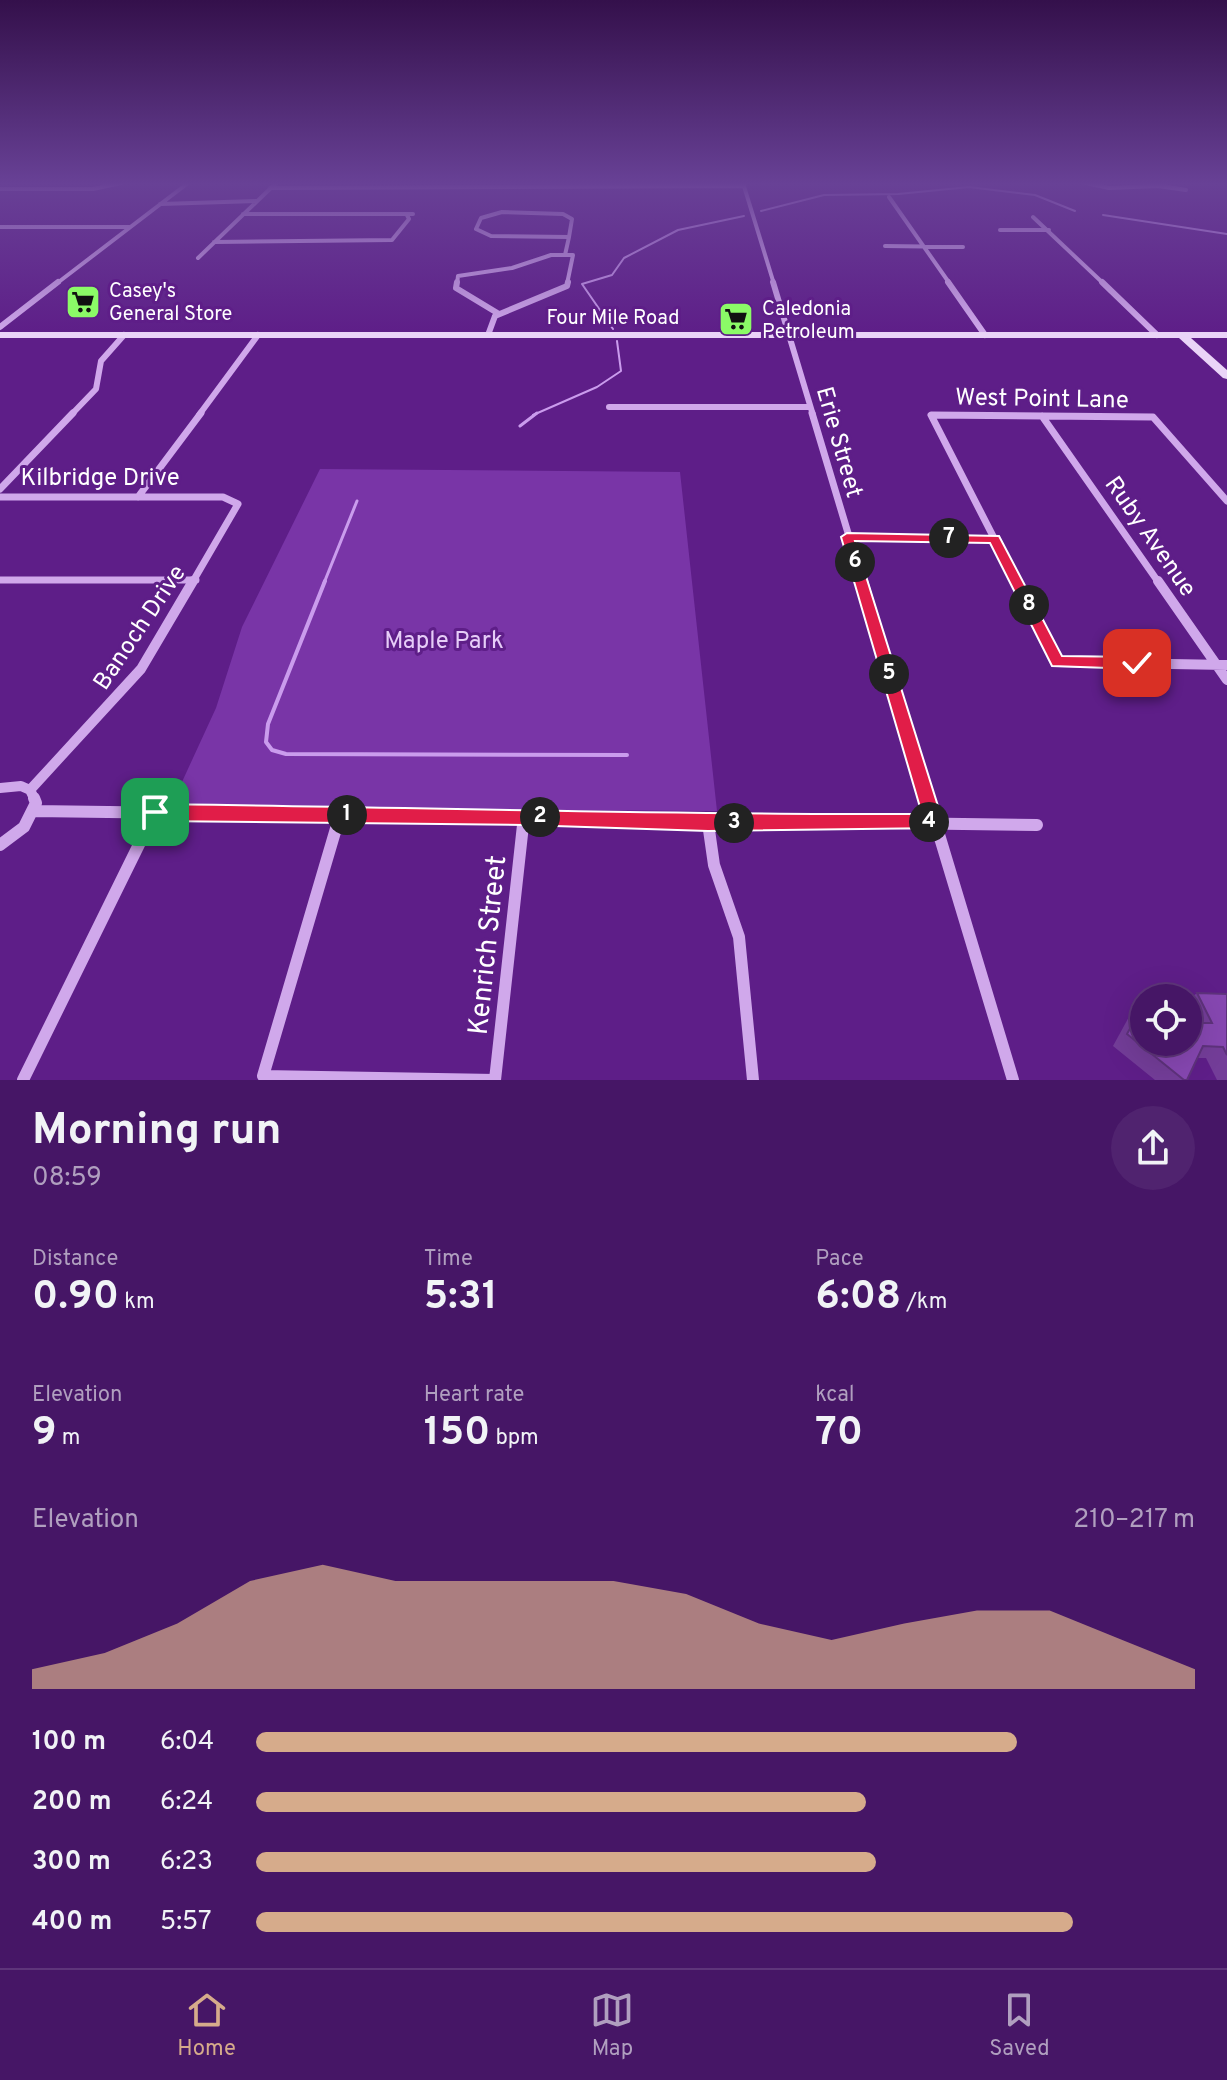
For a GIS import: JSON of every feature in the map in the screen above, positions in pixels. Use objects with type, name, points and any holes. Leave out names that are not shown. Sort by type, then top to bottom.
[{"type":"main road","name":"Four Mile Road","points":[[0,335],[1227,335]]},
{"type":"main road","points":[[1182,335],[1227,376]]},
{"type":"street","points":[[0,327],[122,233]]},
{"type":"street","points":[[198,258],[223,233]]},
{"type":"street","points":[[214,242],[394,241],[400,233]]},
{"type":"street","points":[[485,233],[495,237],[569,237]]},
{"type":"street","points":[[565,255],[570,233]]},
{"type":"street","name":"Erie Street","points":[[759,233],[847,537],[1013,1080]]},
{"type":"street","points":[[914,233],[985,335]]},
{"type":"street","points":[[1053,233],[1157,335]]},
{"type":"street","points":[[885,246],[963,247]]},
{"type":"street","points":[[488,335],[493,319],[499,314],[567,286],[573,255],[551,255],[512,268],[464,273],[456,280],[456,288],[499,314]]},
{"type":"street","points":[[0,489],[96,389],[101,361],[124,335]]},
{"type":"street","points":[[138,497],[258,335]]},
{"type":"street","points":[[609,407],[808,407]]},
{"type":"street","name":"West Point Lane","points":[[994,539],[931,415],[1153,417],[1227,500]]},
{"type":"street","name":"Ruby Avenue","points":[[1042,416],[1222,664],[1227,680]]},
{"type":"street","name":"Kilbridge Drive","points":[[0,497],[200,497]]},
{"type":"street","name":"Banoch Drive","points":[[30,790],[141,669],[238,509],[236,502],[228,498],[200,497]]},
{"type":"street","points":[[847,537],[994,539],[1058,662],[1222,664]]},
{"type":"street","points":[[0,580],[196,580]]},
{"type":"street","points":[[0,788],[21,786],[35,795],[34,811],[24,827],[0,845]]},
{"type":"street","points":[[34,811],[524,816],[708,823],[1037,825]]},
{"type":"street","points":[[23,1080],[155,812]]},
{"type":"street","points":[[340,815],[263,1076],[495,1080]]},
{"type":"street","name":"Kenrich Street","points":[[495,1080],[524,816]]},
{"type":"street","points":[[708,823],[714,865],[739,937],[753,1080]]},
{"type":"green space","name":"Maple Park","points":[[320,469],[680,472],[717,811],[170,808],[216,708],[242,627]]},
{"type":"building","points":[[1202,993],[1227,994],[1227,1055],[1223,1047],[1202,1048],[1202,1023],[1212,1023],[1202,1003]]},
{"type":"building","points":[[1154,1056],[1198,1056],[1187,1080]]},
{"type":"waterway","points":[[613,329],[582,284],[612,275],[624,258],[671,233]]},
{"type":"waterway","points":[[536,414],[597,387],[621,371],[617,341]]},
{"type":"waterway","points":[[520,426],[536,414]]},
{"type":"waterway","points":[[324,583],[357,501]]},
{"type":"waterway","points":[[325,581],[268,724],[266,742],[272,750],[286,754],[627,755]]},
{"type":"place","name":"Casey's General Store","points":[[83,302]]},
{"type":"place","name":"Caledonia Petroleum","points":[[736,319]]},
{"type":"route","points":[[155,812],[524,816],[708,823],[934,822],[847,537],[994,539],[1058,662],[1137,663]]}]
